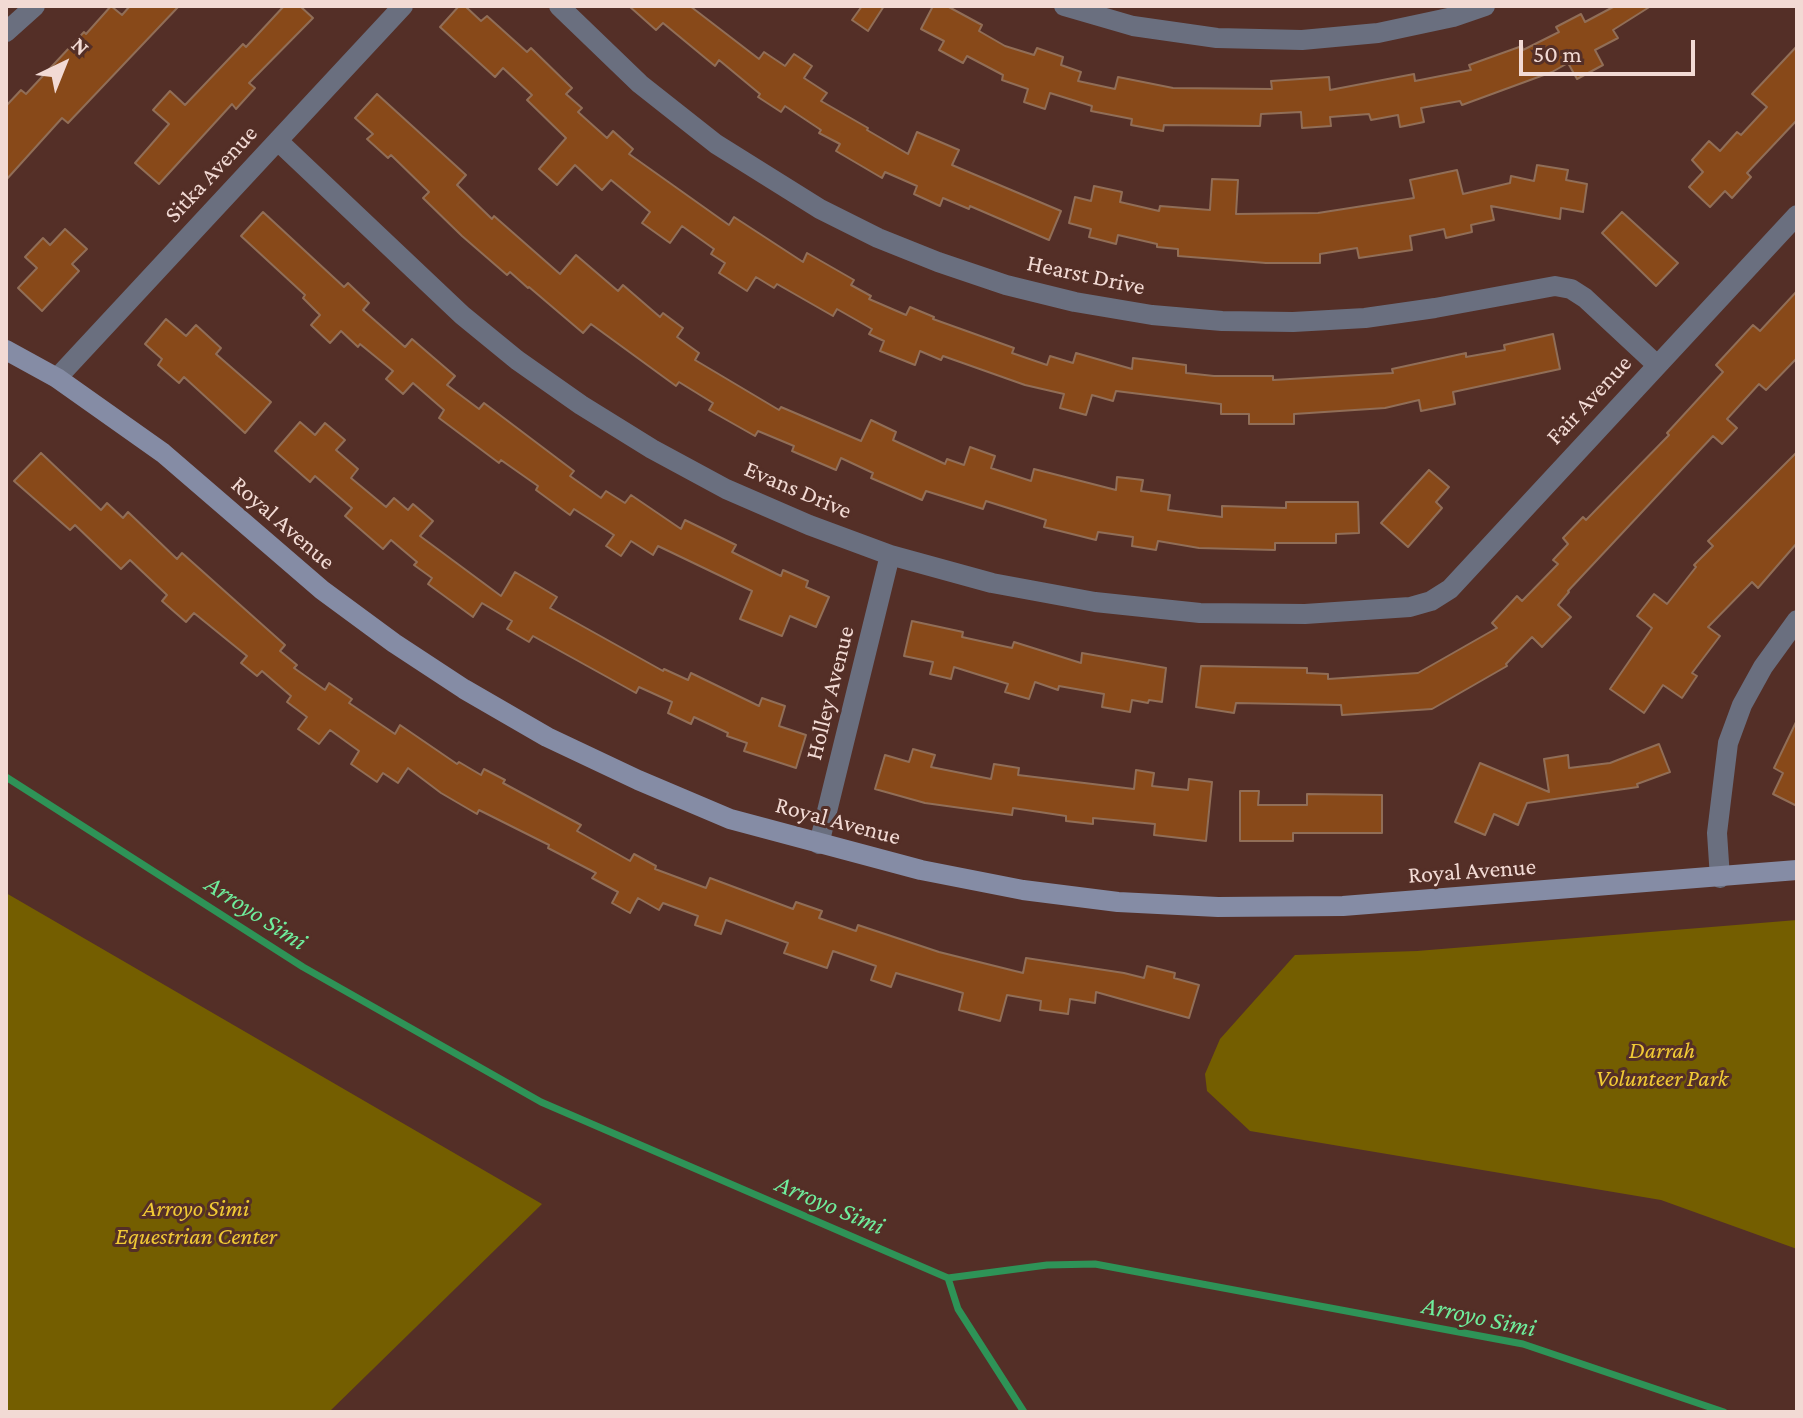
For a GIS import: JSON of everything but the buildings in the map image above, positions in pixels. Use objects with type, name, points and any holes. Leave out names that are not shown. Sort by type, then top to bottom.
[{"type":"main road","name":"Royal Avenue","points":[[6,350],[57,378],[163,453],[322,590],[464,689],[547,737],[730,819],[921,870],[1023,890],[1118,902],[1218,907],[1343,906],[1797,870]]},
{"type":"street","points":[[6,32],[35,6]]},
{"type":"street","name":"Sitka Avenue","points":[[57,378],[403,6]]},
{"type":"street","name":"Hearst Drive","points":[[559,6],[640,84],[716,144],[820,209],[938,262],[993,280],[1075,302],[1152,315],[1265,322],[1365,318],[1555,286],[1571,289],[1585,298],[1657,365]]},
{"type":"street","points":[[1064,6],[1133,26],[1217,38],[1302,40],[1378,33],[1453,17],[1485,6]]},
{"type":"street","name":"Evans Drive","points":[[278,141],[462,315],[517,360],[652,449],[726,489],[809,525],[890,555],[992,583],[1110,604],[1200,613],[1305,614],[1410,607]]},
{"type":"street","name":"Fair Avenue","points":[[1410,607],[1431,601],[1450,589],[1797,215]]},
{"type":"street","name":"Holley Avenue","points":[[819,844],[890,555]]},
{"type":"street","points":[[1720,878],[1717,833],[1728,743],[1742,705],[1763,667],[1797,620]]},
{"type":"green space","name":"Arroyo Simi Equestrian Center","points":[[6,893],[542,1204],[329,1412],[6,1412]]},
{"type":"green space","name":"Darrah Volunteer Park","points":[[1797,920],[1797,1249],[1661,1200],[1250,1131],[1207,1091],[1205,1074],[1220,1039],[1295,955],[1417,951]]},
{"type":"waterway","name":"Arroyo Simi","points":[[6,777],[303,967],[541,1102],[948,1278],[1047,1265],[1095,1264],[1523,1344],[1724,1412]]},
{"type":"waterway","points":[[948,1278],[958,1309],[1024,1412]]}]
